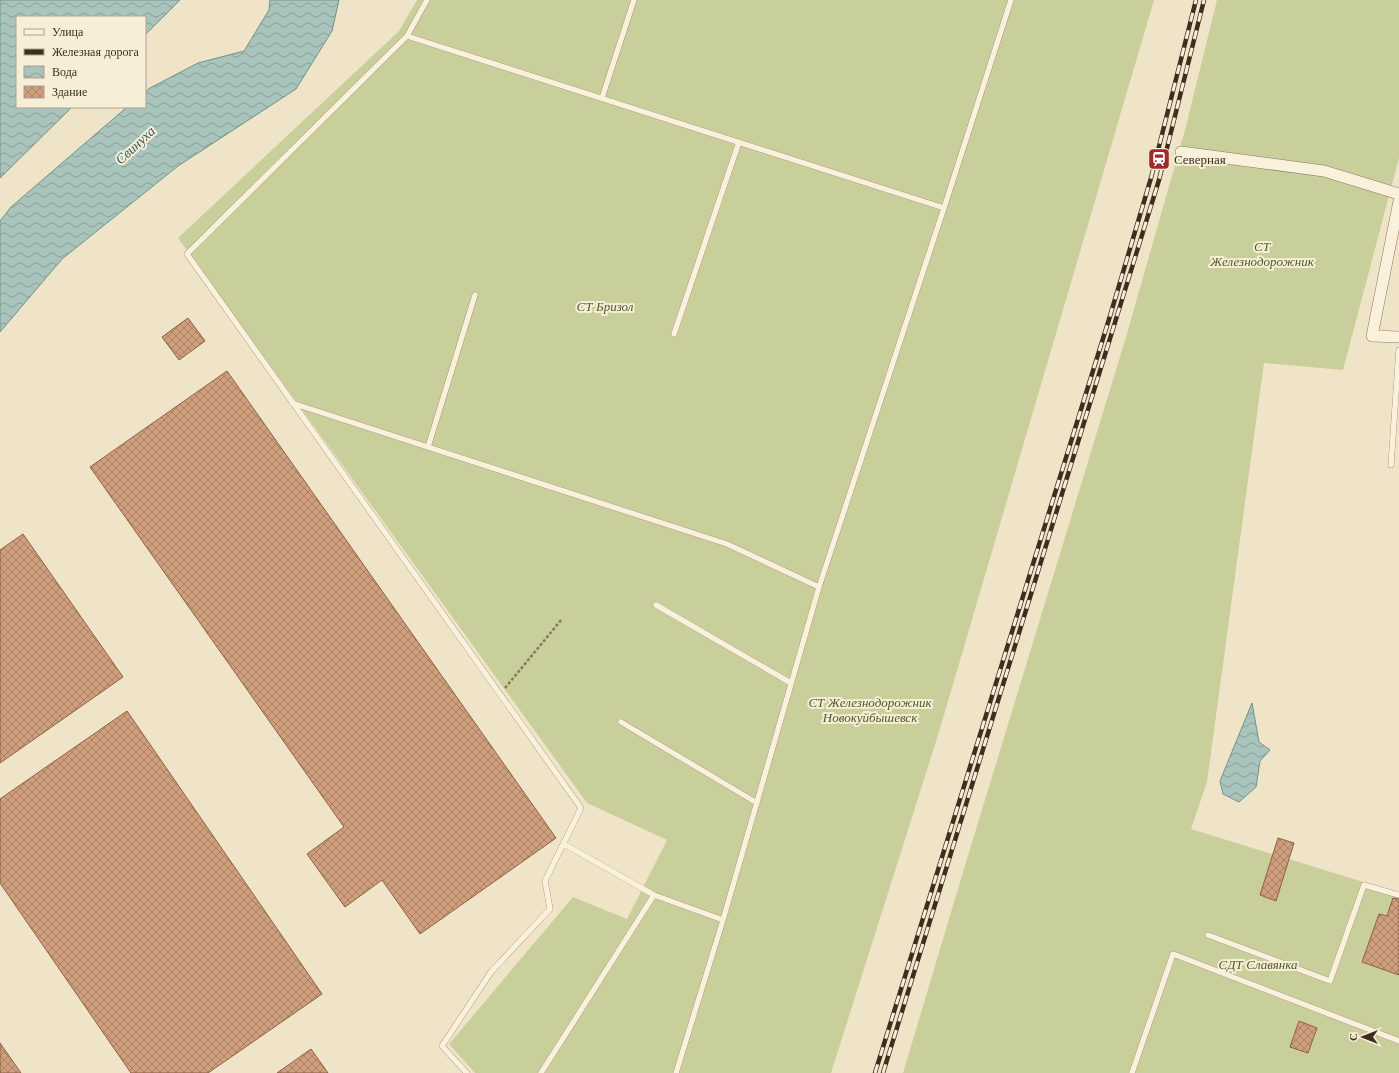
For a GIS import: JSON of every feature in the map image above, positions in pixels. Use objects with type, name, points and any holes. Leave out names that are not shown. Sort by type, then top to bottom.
[{"type":"street","points":[[1181,152],[1324,171],[1399,194]]},
{"type":"street","points":[[1399,201],[1372,336],[1399,337]]},
{"type":"lane","points":[[427,0],[407,36],[187,254],[580,808],[545,881],[550,909],[491,972],[442,1046],[467,1073]]},
{"type":"lane","points":[[602,98],[634,0]]},
{"type":"lane","points":[[676,1073],[723,920],[819,587],[1011,0]]},
{"type":"lane","points":[[407,36],[944,208]]},
{"type":"lane","points":[[674,334],[739,142]]},
{"type":"lane","points":[[428,447],[476,295]]},
{"type":"lane","points":[[1391,465],[1399,350]]},
{"type":"lane","points":[[292,403],[727,544],[819,587]]},
{"type":"lane","points":[[656,605],[791,683]]},
{"type":"lane","points":[[621,722],[757,803]]},
{"type":"lane","points":[[564,844],[654,895],[723,920]]},
{"type":"lane","points":[[1208,935],[1330,981],[1364,885],[1399,895]]},
{"type":"lane","points":[[541,1073],[654,895]]},
{"type":"lane","points":[[1132,1073],[1173,954],[1399,1041]]},
{"type":"path","points":[[500,694],[562,619]]},
{"type":"green space","name":"СТ Бризол","points":[[417,0],[1154,0],[939,732],[831,1073],[475,1073],[449,1044],[573,897],[627,919],[667,840],[587,803],[178,238],[399,31]]},
{"type":"green space","name":"СТ Железнодорожник","points":[[1217,0],[1399,0],[1399,158],[1343,370],[1264,363],[1207,782],[1191,829],[1399,893],[1399,1073],[903,1073],[1126,337],[1185,130]]},
{"type":"water","points":[[0,0],[180,0],[146,34],[146,16],[16,16],[16,108],[71,108],[0,178]]},
{"type":"water","name":"Свинуха","points":[[270,0],[339,0],[332,31],[296,89],[178,166],[62,259],[0,332],[0,221],[11,207],[126,108],[146,108],[146,91],[150,88],[198,63],[244,51],[269,10]]},
{"type":"water","points":[[1252,703],[1259,742],[1270,750],[1260,761],[1256,787],[1239,802],[1223,794],[1220,781]]},
{"type":"building","points":[[188,318],[205,341],[179,360],[162,337]]},
{"type":"building","points":[[227,371],[556,838],[420,934],[382,880],[345,907],[307,854],[344,827],[90,467]]},
{"type":"building","points":[[23,534],[123,677],[0,763],[0,550]]},
{"type":"building","points":[[127,711],[322,994],[208,1073],[131,1073],[0,883],[0,799]]},
{"type":"building","points":[[1278,838],[1294,843],[1276,901],[1260,895]]},
{"type":"building","points":[[1393,898],[1399,899],[1399,975],[1362,962],[1379,914],[1387,916]]},
{"type":"building","points":[[1299,1021],[1317,1028],[1308,1053],[1290,1047]]},
{"type":"building","points":[[0,1043],[21,1073],[0,1073]]},
{"type":"building","points":[[311,1049],[328,1073],[277,1073]]},
{"type":"railway","points":[[875,1073],[1110,316],[1151,178],[1196,0]]},
{"type":"railway","points":[[883,1073],[1159,180],[1204,0]]},
{"type":"place","name":"Северная","points":[[1159,159]]},
{"type":"park label","name":"СТ Железнодорожник Новокуйбышевск","points":[[870,710]]},
{"type":"park label","name":"СДТ Славянка","points":[[1258,964]]}]
